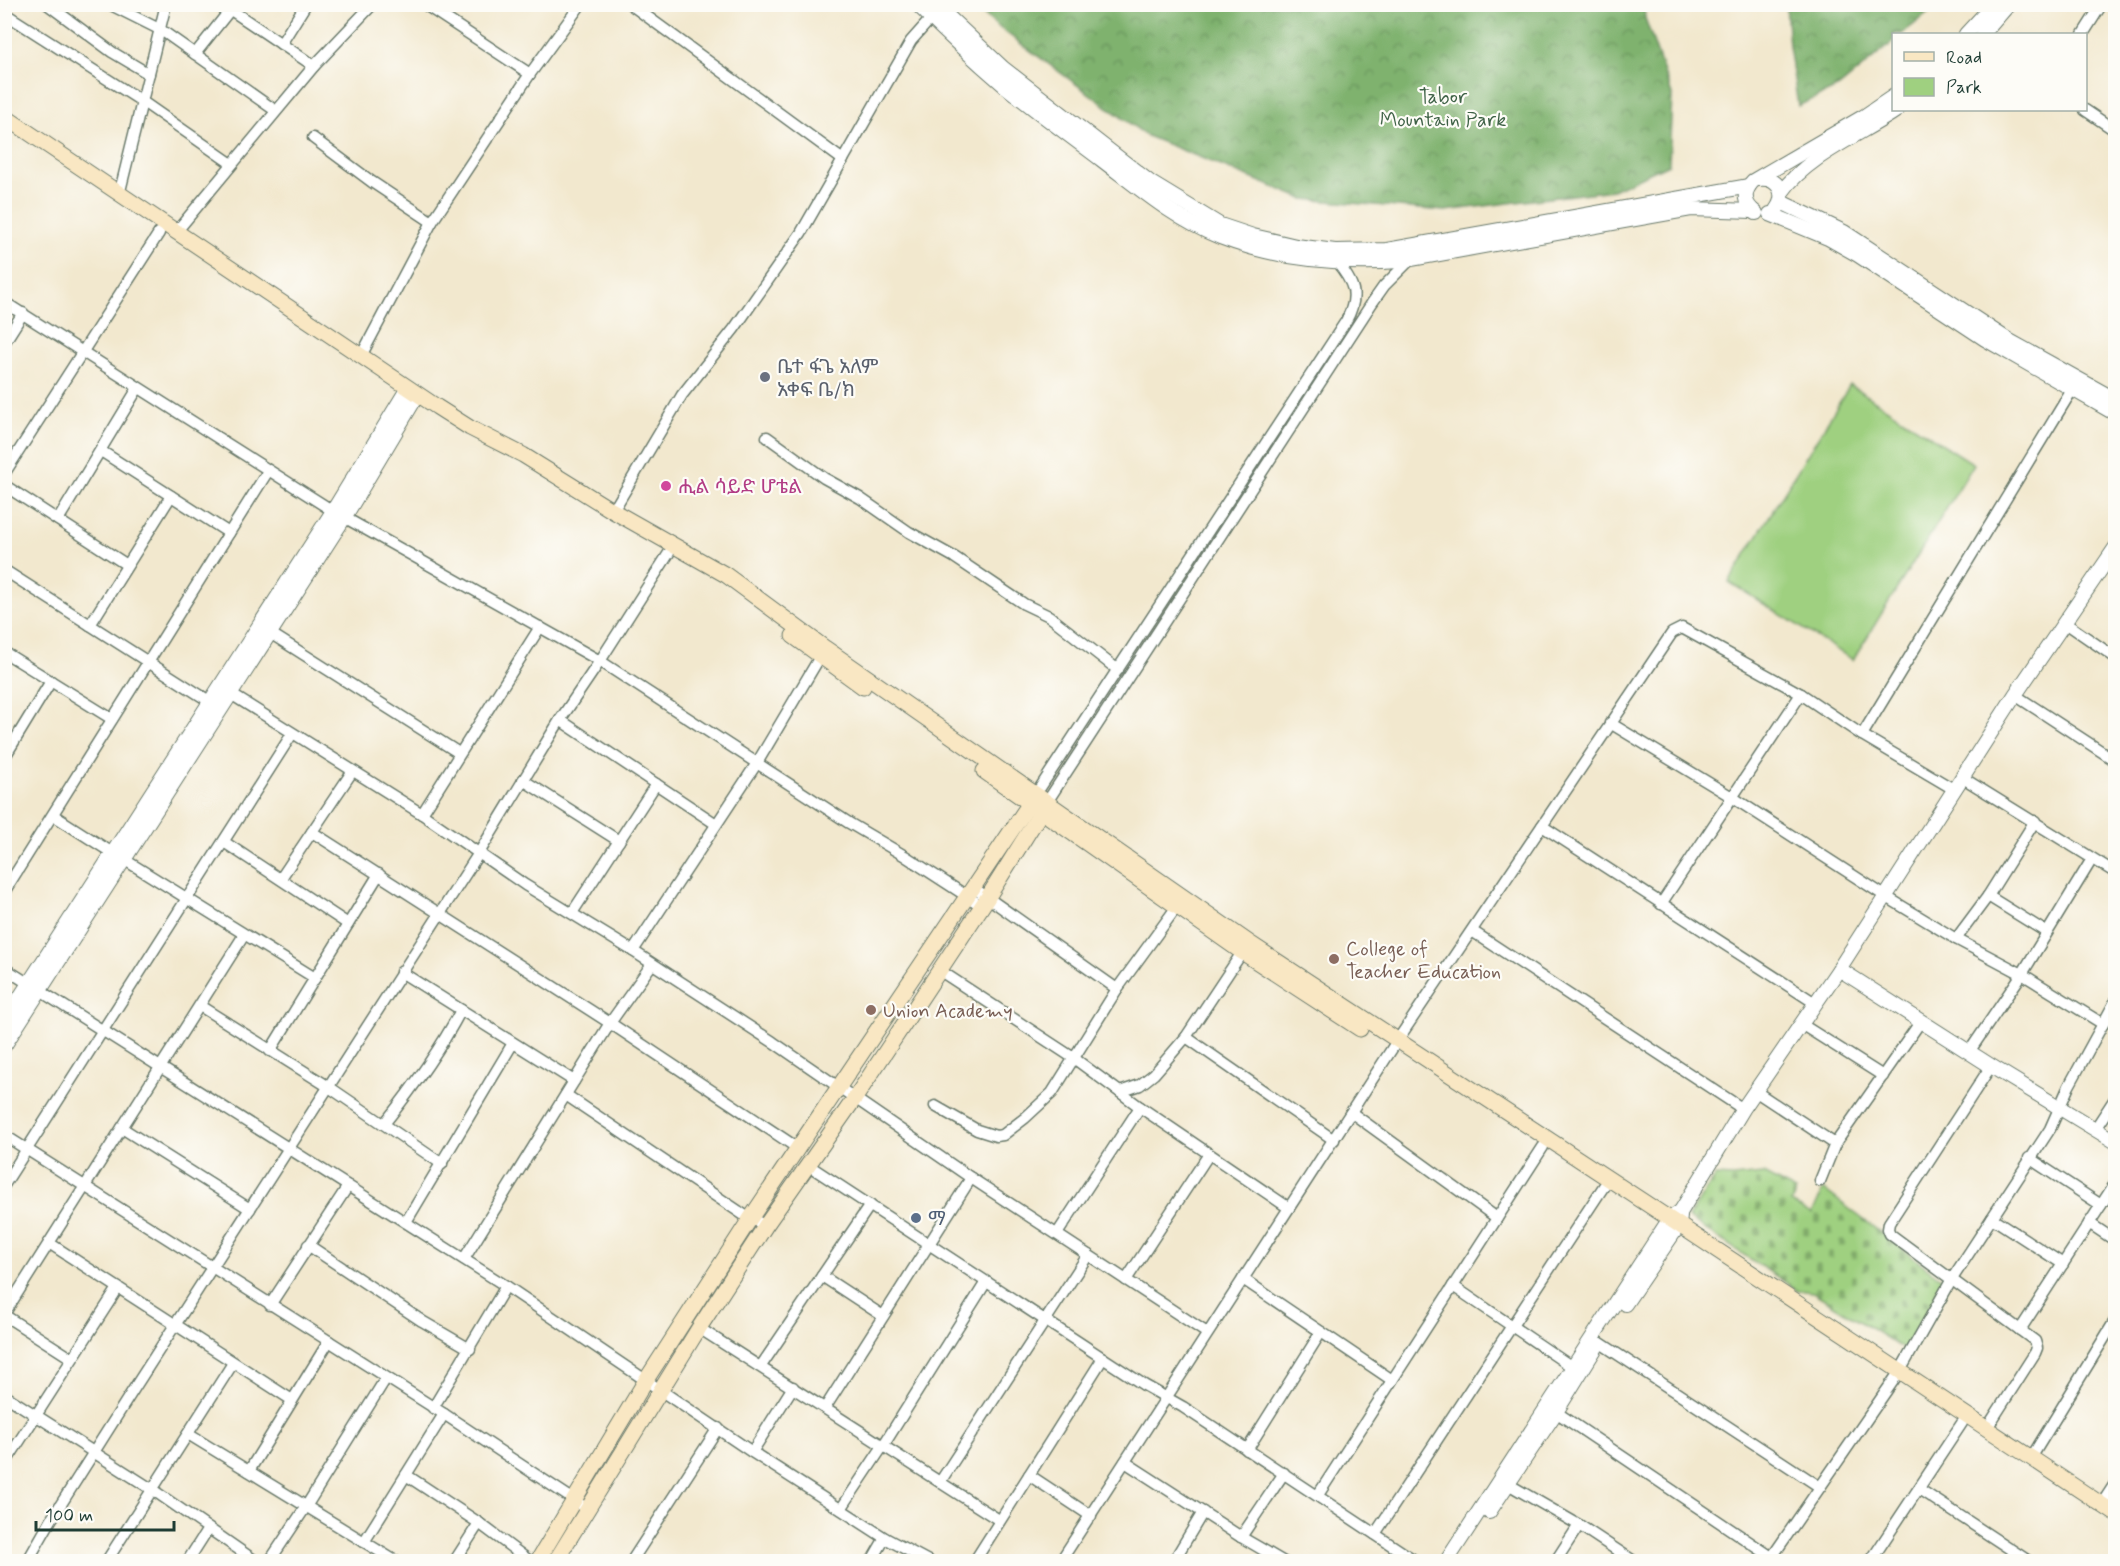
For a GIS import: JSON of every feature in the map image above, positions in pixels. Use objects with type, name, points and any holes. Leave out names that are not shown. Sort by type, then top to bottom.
[{"type":"main road","points":[[4,116],[361,356],[466,436],[518,463],[722,583],[1245,947],[1674,1223],[1962,1423],[2115,1524]]},
{"type":"main road","points":[[4,128],[159,233],[410,395],[523,455],[613,511],[726,575],[822,652]]},
{"type":"main road","points":[[537,1562],[645,1380],[750,1219],[970,892],[1038,803]]},
{"type":"main road","points":[[555,1562],[699,1328],[985,901],[1038,803]]},
{"type":"main road","points":[[1395,1045],[1543,1148],[1604,1186],[1674,1223]]},
{"type":"main road","points":[[1896,1375],[1987,1428],[2115,1514]]},
{"type":"street","points":[[47,4],[112,52],[149,74]]},
{"type":"street","points":[[109,4],[161,30],[276,111]]},
{"type":"street","points":[[119,195],[166,4]]},
{"type":"street","points":[[281,44],[306,4]]},
{"type":"street","points":[[176,232],[314,66],[373,4]]},
{"type":"street","points":[[424,4],[531,74]]},
{"type":"street","points":[[361,356],[432,222],[581,4]]},
{"type":"street","points":[[630,4],[843,160]]},
{"type":"street","points":[[917,4],[935,11],[972,57],[1151,183],[1220,225],[1253,236],[1306,248],[1335,251],[1387,250],[1770,179],[1779,186],[1781,197]]},
{"type":"street","points":[[1967,33],[1994,4]]},
{"type":"street","points":[[1984,33],[2009,4]]},
{"type":"street","points":[[2084,33],[2102,4]]},
{"type":"street","points":[[195,54],[232,7],[314,66]]},
{"type":"street","points":[[613,511],[682,395],[734,329],[801,233],[911,41],[935,11]]},
{"type":"street","points":[[4,13],[143,102],[232,164]]},
{"type":"street","points":[[1892,97],[1863,117],[1754,182],[1745,197],[1746,203],[1760,215],[1770,214],[1828,238],[1858,255],[1985,339],[2115,414]]},
{"type":"street","points":[[1036,102],[1151,197],[1190,223],[1246,247],[1273,253],[1363,264],[1410,260],[1691,209],[1753,211]]},
{"type":"street","points":[[1770,214],[1777,209],[1790,179],[1805,166],[1895,111]]},
{"type":"street","points":[[2086,111],[2115,131]]},
{"type":"street","points":[[313,138],[372,182],[432,222]]},
{"type":"street","points":[[1781,197],[1844,232],[2008,340],[2115,400]]},
{"type":"street","points":[[4,474],[159,233]]},
{"type":"street","points":[[1038,803],[1383,286],[1410,260]]},
{"type":"street","points":[[1038,803],[1118,670],[1346,321],[1354,300],[1350,280],[1336,261]]},
{"type":"street","points":[[4,302],[339,515],[600,661],[757,763],[985,901],[1117,989]]},
{"type":"street","points":[[4,343],[22,314]]},
{"type":"street","points":[[1319,362],[1331,365]]},
{"type":"street","points":[[58,520],[138,388]]},
{"type":"street","points":[[1862,735],[2072,390]]},
{"type":"street","points":[[225,691],[270,633],[410,395]]},
{"type":"street","points":[[767,436],[824,478],[860,498],[909,532],[954,557],[1024,604],[1049,616],[1118,670]]},
{"type":"street","points":[[101,451],[229,533]]},
{"type":"street","points":[[6,886],[53,815],[268,471]]},
{"type":"street","points":[[4,485],[127,565]]},
{"type":"street","points":[[90,625],[171,496]]},
{"type":"street","points":[[4,1046],[35,987],[339,515]]},
{"type":"street","points":[[27,1562],[94,1452],[290,1149],[560,720],[669,553]]},
{"type":"street","points":[[1446,1562],[1599,1342],[1743,1109],[1839,969],[2015,695],[2114,553]]},
{"type":"street","points":[[4,570],[216,706]]},
{"type":"street","points":[[2064,622],[2115,658]]},
{"type":"street","points":[[422,814],[540,627]]},
{"type":"street","points":[[1060,1562],[1395,1045],[1671,633],[1682,628],[1801,694],[1862,735],[1955,790]]},
{"type":"street","points":[[270,633],[459,753]]},
{"type":"street","points":[[4,651],[112,719]]},
{"type":"street","points":[[633,951],[757,763],[822,652]]},
{"type":"street","points":[[4,758],[51,681]]},
{"type":"street","points":[[225,691],[422,814],[525,885],[633,951],[1207,1333]]},
{"type":"street","points":[[1661,904],[1801,694]]},
{"type":"street","points":[[2015,695],[2115,761]]},
{"type":"street","points":[[560,720],[716,824]]},
{"type":"street","points":[[1610,723],[1732,797],[1885,896],[1956,939],[2022,974],[2103,1024]]},
{"type":"street","points":[[4,1185],[292,734]]},
{"type":"street","points":[[281,878],[352,772]]},
{"type":"street","points":[[1963,778],[2115,872]]},
{"type":"street","points":[[523,780],[619,842]]},
{"type":"street","points":[[572,913],[656,784]]},
{"type":"street","points":[[53,815],[315,978]]},
{"type":"street","points":[[1956,939],[1988,896],[2035,821]]},
{"type":"street","points":[[1542,826],[1815,1003]]},
{"type":"street","points":[[312,832],[610,1023],[799,1149]]},
{"type":"street","points":[[224,842],[348,924]]},
{"type":"street","points":[[1969,1052],[2022,974],[2092,859]]},
{"type":"street","points":[[270,1051],[379,874]]},
{"type":"street","points":[[1988,896],[2046,932]]},
{"type":"street","points":[[935,1106],[977,1130],[996,1136],[1003,1135],[1025,1118],[1052,1093],[1117,989],[1180,903]]},
{"type":"street","points":[[1472,931],[1743,1109]]},
{"type":"street","points":[[71,1358],[4,1315],[244,935]]},
{"type":"street","points":[[1120,1092],[1140,1084],[1154,1074],[1186,1037],[1245,947]]},
{"type":"street","points":[[464,1259],[610,1023],[652,964]]},
{"type":"street","points":[[4,968],[506,1286],[752,1452],[885,1538],[930,1562]]},
{"type":"street","points":[[1839,969],[2115,1142]]},
{"type":"street","points":[[939,970],[1075,1059],[1140,1107],[1289,1208]]},
{"type":"street","points":[[401,972],[574,1081]]},
{"type":"street","points":[[4,1022],[35,987]]},
{"type":"street","points":[[1551,1409],[1775,1559],[1820,1487],[1896,1375],[1952,1280],[2029,1158],[2050,1129],[2069,1086],[2115,1000]]},
{"type":"street","points":[[200,1006],[329,1087],[442,1164]]},
{"type":"street","points":[[384,1124],[419,1077],[452,1028],[461,1010]]},
{"type":"street","points":[[1820,1180],[1835,1144],[1921,1021]]},
{"type":"street","points":[[1801,1024],[1883,1076]]},
{"type":"street","points":[[1186,1037],[1334,1140]]},
{"type":"street","points":[[406,1222],[513,1043]]},
{"type":"street","points":[[1987,1428],[2037,1348],[2035,1341],[1890,1234],[1888,1226],[1991,1066]]},
{"type":"street","points":[[1755,1091],[1835,1144]]},
{"type":"street","points":[[566,1095],[750,1219],[766,1226]]},
{"type":"street","points":[[2095,1129],[2115,1097]]},
{"type":"street","points":[[1057,1234],[1140,1107]]},
{"type":"street","points":[[1352,1113],[1497,1218]]},
{"type":"street","points":[[122,1128],[250,1209]]},
{"type":"street","points":[[4,1135],[444,1414],[588,1509]]},
{"type":"street","points":[[1318,1495],[1543,1148]]},
{"type":"street","points":[[1126,1280],[1209,1154]]},
{"type":"street","points":[[2029,1158],[2101,1205]]},
{"type":"street","points":[[808,1165],[1318,1495],[1417,1562]]},
{"type":"street","points":[[825,1408],[971,1178]]},
{"type":"street","points":[[2020,1330],[2115,1182]]},
{"type":"street","points":[[270,1305],[348,1185]]},
{"type":"street","points":[[1375,1534],[1604,1186]]},
{"type":"street","points":[[761,1366],[870,1205]]},
{"type":"street","points":[[1992,1218],[2063,1264]]},
{"type":"street","points":[[1457,1562],[1508,1484],[1551,1409],[1572,1366],[1674,1223]]},
{"type":"street","points":[[2089,1223],[2115,1240]]},
{"type":"street","points":[[49,1243],[292,1400]]},
{"type":"street","points":[[308,1245],[422,1321],[470,1349]]},
{"type":"street","points":[[940,1482],[1088,1255]]},
{"type":"street","points":[[822,1276],[883,1316]]},
{"type":"street","points":[[1243,1278],[1392,1380]]},
{"type":"street","points":[[841,1509],[884,1446],[986,1282]]},
{"type":"street","points":[[433,1408],[506,1286]]},
{"type":"street","points":[[1453,1286],[1572,1366]]},
{"type":"street","points":[[4,1465],[118,1288]]},
{"type":"street","points":[[2031,1458],[2114,1324]]},
{"type":"street","points":[[699,1328],[999,1520]]},
{"type":"street","points":[[1247,1450],[1321,1332]]},
{"type":"street","points":[[249,1471],[329,1341]]},
{"type":"street","points":[[1599,1342],[1820,1487]]},
{"type":"street","points":[[974,1562],[1103,1358]]},
{"type":"street","points":[[106,1562],[233,1363]]},
{"type":"street","points":[[269,1562],[386,1378]]},
{"type":"street","points":[[752,1452],[793,1387]]},
{"type":"street","points":[[4,1395],[153,1490],[257,1562]]},
{"type":"street","points":[[364,1542],[444,1414]]},
{"type":"street","points":[[1871,1561],[1962,1423]]},
{"type":"street","points":[[631,1562],[718,1428]]},
{"type":"street","points":[[188,1434],[397,1562]]},
{"type":"street","points":[[1125,1462],[1284,1562]]},
{"type":"street","points":[[1241,1537],[1284,1473]]},
{"type":"street","points":[[406,1475],[479,1523],[531,1562]]},
{"type":"street","points":[[1029,1475],[1091,1516]]},
{"type":"street","points":[[2101,1505],[2115,1482]]},
{"type":"street","points":[[1508,1484],[1635,1562]]},
{"type":"street","points":[[1919,1489],[2030,1562]]},
{"type":"street","points":[[1173,1562],[1203,1512]]},
{"type":"street","points":[[454,1562],[479,1523]]},
{"type":"street","points":[[1555,1562],[1579,1526]]},
{"type":"street","points":[[186,1562],[208,1529]]},
{"type":"street","points":[[871,1562],[885,1538]]},
{"type":"green space","points":[[1786,4],[1938,5],[1903,33],[1892,33],[1892,43],[1839,87],[1798,106],[1789,46]]},
{"type":"green space","name":"Tabor Mountain Park","points":[[974,5],[1644,5],[1645,18],[1672,95],[1669,164],[1613,190],[1445,211],[1303,199],[1147,136],[997,26]]},
{"type":"green space","points":[[1850,385],[1974,464],[1853,660],[1729,582]]},
{"type":"green space","points":[[1763,1174],[1796,1191],[1791,1203],[1812,1214],[1823,1189],[1942,1279],[1942,1286],[1904,1349],[1813,1292],[1797,1290],[1688,1218],[1715,1176]]},
{"type":"place","name":"ቤተ ፋጌ አለም አቀፍ ቤ/ክ","points":[[765,377]]},
{"type":"place","name":"ሒል ሳይድ ሆቴል","points":[[666,486]]},
{"type":"place","name":"College of Teacher Education","points":[[1334,959]]},
{"type":"place","name":"Union Academy","points":[[871,1010]]},
{"type":"place","name":"ማ","points":[[916,1218]]}]
